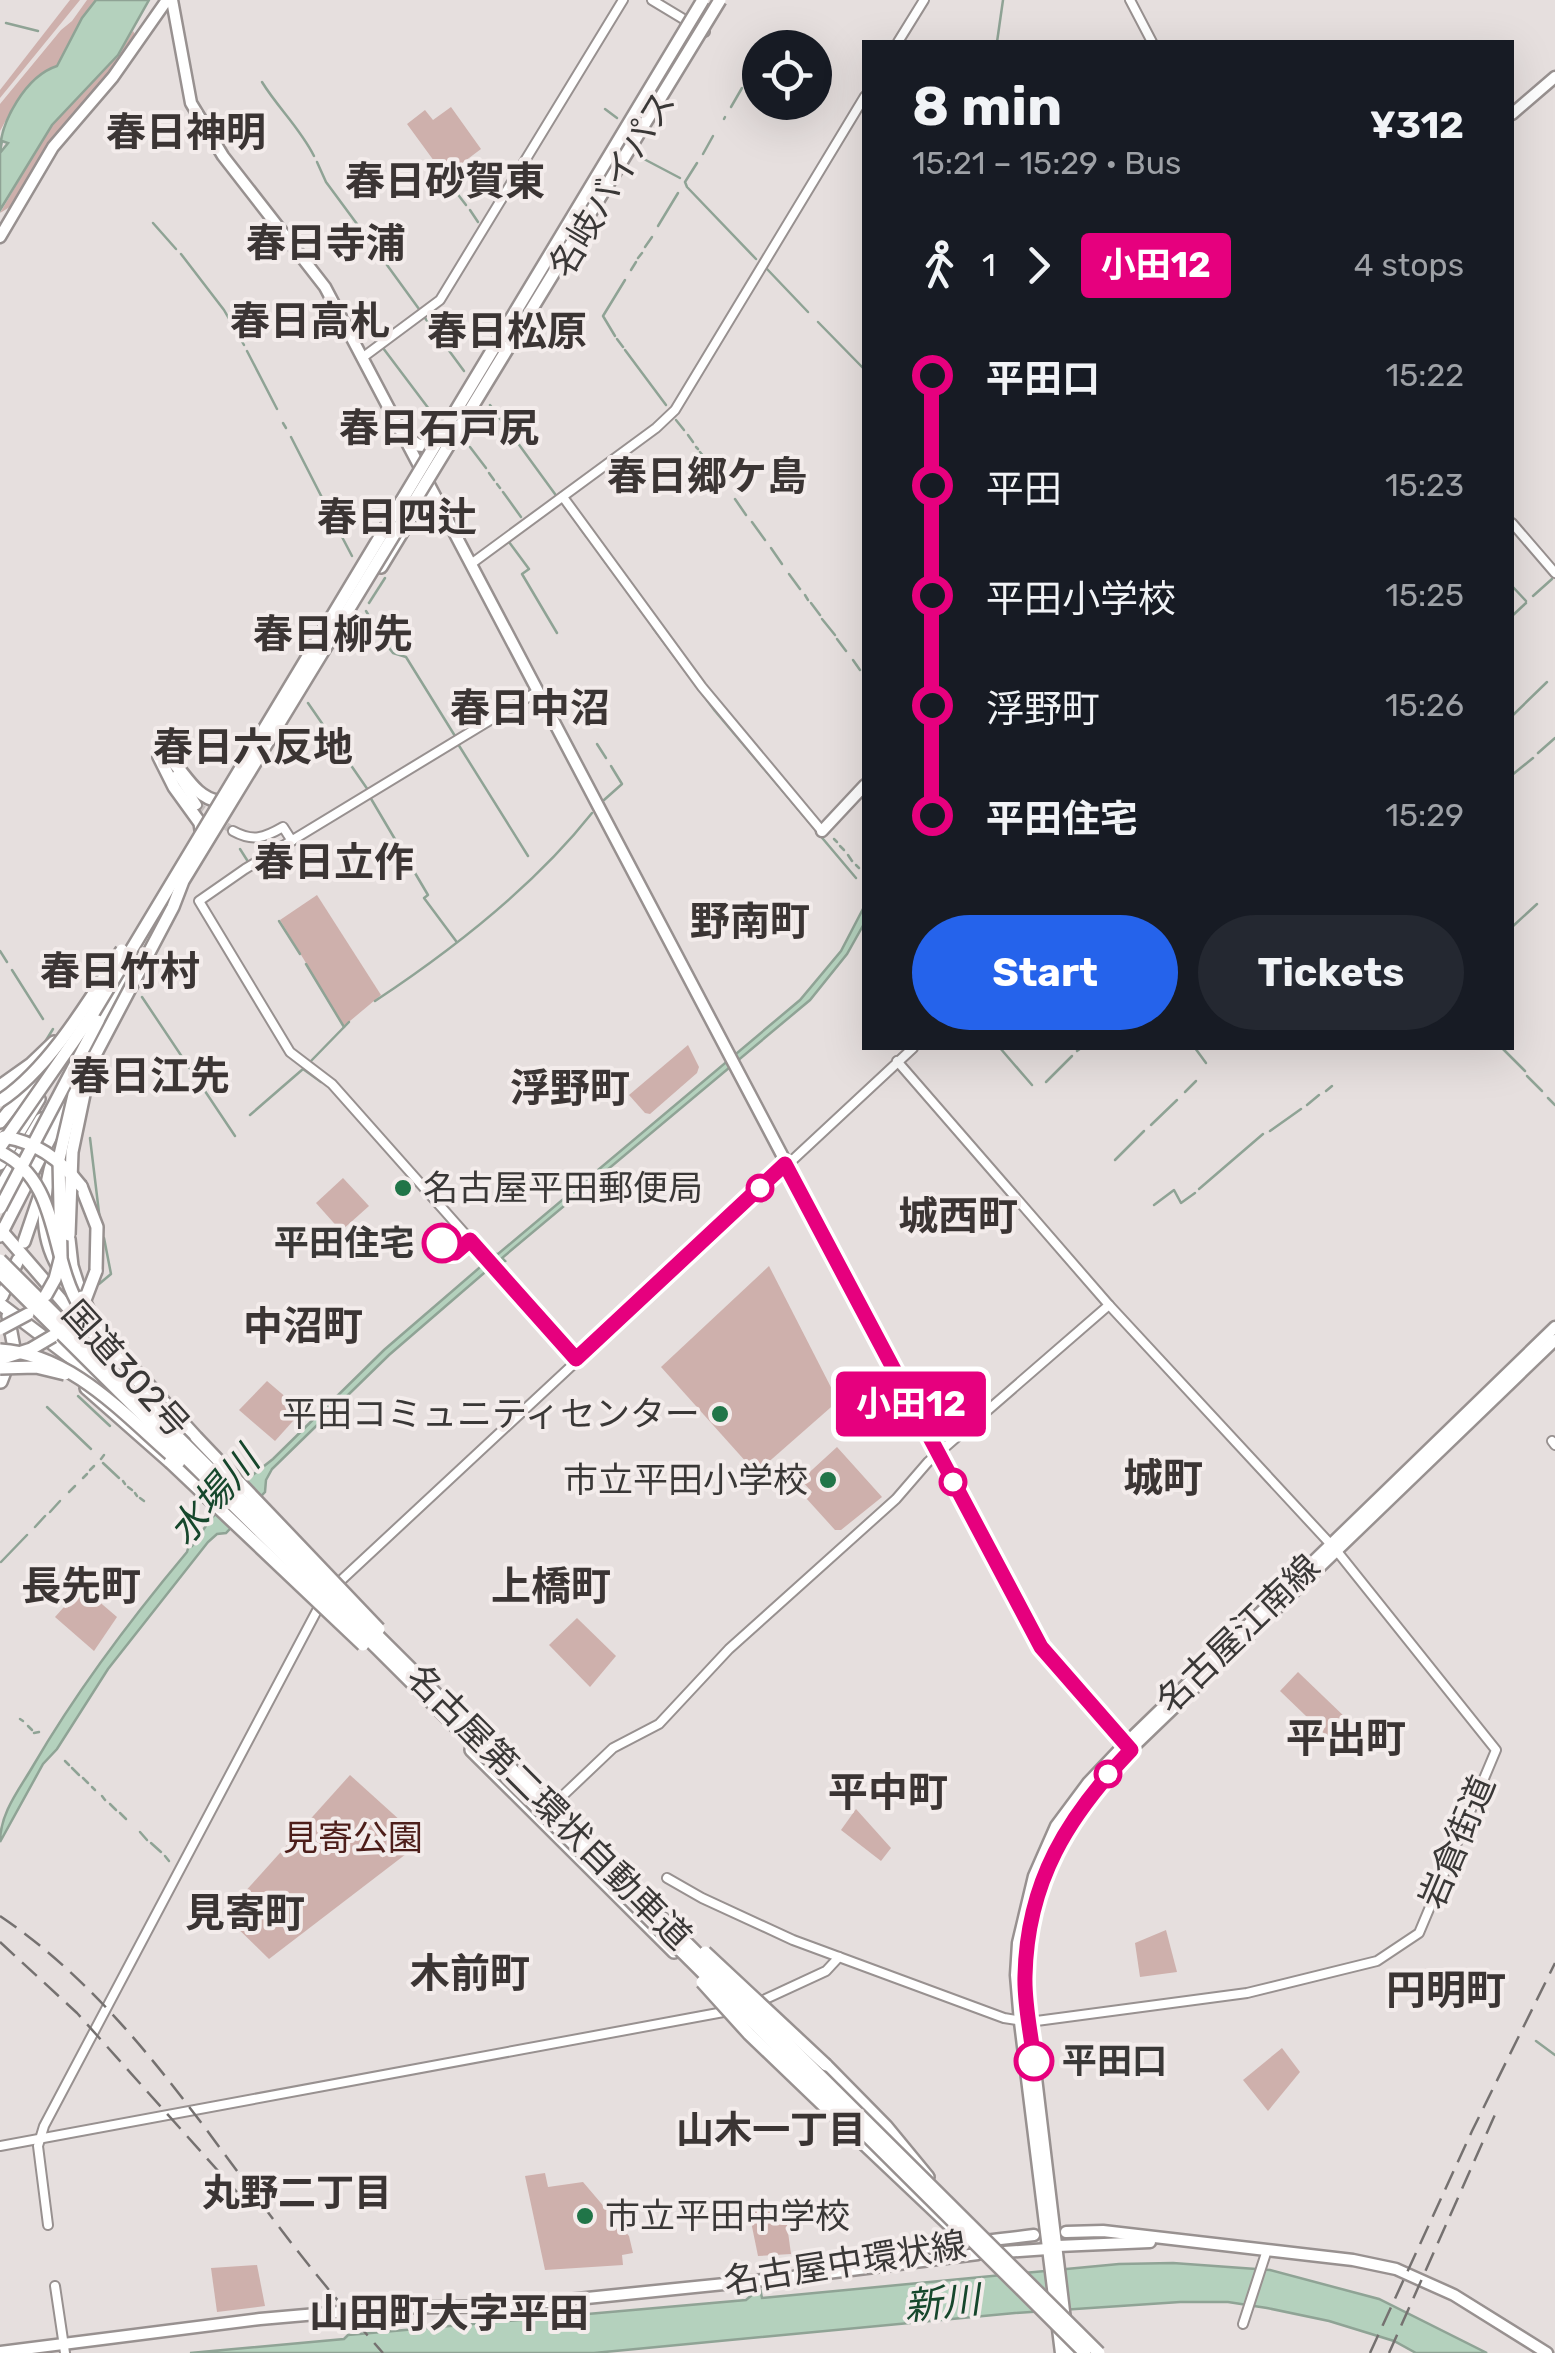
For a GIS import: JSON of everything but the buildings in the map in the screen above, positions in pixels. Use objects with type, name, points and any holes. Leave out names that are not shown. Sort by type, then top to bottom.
[{"type":"highway","name":"名岐バイパス","points":[[0,1164],[82,1017],[201,830],[687,21],[705,0]]},
{"type":"highway","points":[[490,348],[513,326],[552,264],[705,0]]},
{"type":"highway","points":[[0,1208],[89,1037],[180,877],[705,0]]},
{"type":"highway","name":"名岐バイパス","points":[[0,1188],[103,1014],[418,506],[722,0]]},
{"type":"highway","points":[[286,1544],[195,1448],[83,1313],[68,1283],[48,1207],[37,1185],[24,1168],[0,1149],[180,877],[722,0]]},
{"type":"highway","points":[[404,436],[418,446],[429,446]]},
{"type":"highway","points":[[418,506],[429,504],[442,510]]},
{"type":"highway","points":[[164,756],[180,768],[196,792],[218,801]]},
{"type":"highway","points":[[164,756],[174,787],[201,830]]},
{"type":"highway","points":[[0,1122],[82,1017],[164,886],[180,877]]},
{"type":"highway","points":[[0,1329],[34,1309],[55,1279],[62,1241],[61,1146],[74,1095],[173,906],[180,877]]},
{"type":"highway","points":[[1,1232],[96,1043],[103,1014]]},
{"type":"highway","points":[[0,1086],[82,1017]]},
{"type":"highway","points":[[0,1102],[29,1077],[82,1017]]},
{"type":"highway","points":[[90,1062],[72,1152],[69,1239],[82,1297],[106,1344]]},
{"type":"highway","points":[[98,1078],[74,1090],[20,1243],[88,1313],[196,1437],[496,1754]]},
{"type":"highway","points":[[0,1110],[30,1083]]},
{"type":"highway","points":[[0,1136],[38,1147],[74,1176],[95,1217],[99,1250],[90,1291],[71,1320],[43,1342],[0,1359]]},
{"type":"highway","points":[[46,1177],[45,1234],[55,1262],[76,1292],[77,1302]]},
{"type":"highway","name":"国道302号","points":[[1,1232],[20,1243],[129,1380],[1002,2251],[1056,2298],[1100,2350]]},
{"type":"highway","name":"名古屋第二環状自動車道","points":[[0,1260],[1100,2350]]},
{"type":"highway","points":[[1,1382],[13,1355],[14,1341],[2,1302],[18,1260]]},
{"type":"highway","name":"名古屋第二環状自動車道","points":[[0,1274],[611,1882],[1070,2348]]},
{"type":"highway","name":"国道302号","points":[[2,1302],[99,1380],[245,1520],[888,2167]]},
{"type":"highway","points":[[40,1336],[86,1388],[238,1523],[336,1622],[429,1700]]},
{"type":"highway","points":[[0,1350],[29,1353],[54,1362],[101,1396],[245,1520]]},
{"type":"highway","points":[[0,1368],[49,1369],[72,1377],[101,1396]]},
{"type":"highway","points":[[611,1882],[749,2034],[979,2254],[1070,2348]]},
{"type":"highway","points":[[638,1895],[730,1974],[826,2066],[904,2150]]},
{"type":"main road","points":[[0,237],[53,147],[113,77],[170,0]]},
{"type":"main road","points":[[170,0],[191,104],[223,156],[310,265],[362,358],[1041,1647],[1128,1747]]},
{"type":"main road","points":[[1514,112],[1555,77]]},
{"type":"main road","points":[[822,831],[862,788]]},
{"type":"main road","name":"名古屋江南線","points":[[1070,2348],[1056,2298],[1024,2022],[1027,1944],[1042,1880],[1064,1832],[1128,1747],[1555,1328]]},
{"type":"main road","name":"名古屋江南線","points":[[1333,1547],[1555,1340]]},
{"type":"main road","points":[[1066,2232],[1103,2231],[1265,2254],[1353,2260],[1396,2269],[1454,2296],[1547,2353]]},
{"type":"main road","name":"名古屋中環状線","points":[[0,2352],[384,2308],[508,2306],[793,2277],[894,2251],[1034,2235]]},
{"type":"main road","points":[[1002,2251],[1176,2240]]},
{"type":"main road","points":[[793,2277],[979,2254]]},
{"type":"main road","points":[[1066,2314],[1070,2348]]},
{"type":"street","points":[[362,358],[440,300],[623,0]]},
{"type":"street","points":[[652,0],[704,31]]},
{"type":"street","points":[[899,40],[924,0]]},
{"type":"street","points":[[1130,0],[1151,40]]},
{"type":"street","points":[[471,564],[675,410],[862,101]]},
{"type":"street","points":[[563,497],[702,687],[822,831]]},
{"type":"street","points":[[1514,526],[1555,573]]},
{"type":"street","points":[[538,692],[199,901],[290,1052],[332,1084],[576,1359]]},
{"type":"street","points":[[164,756],[196,805]]},
{"type":"street","points":[[233,831],[253,839],[283,827],[292,841]]},
{"type":"street","points":[[48,2225],[40,2138],[322,1601],[576,1359],[911,1050]]},
{"type":"street","points":[[897,1061],[1109,1305],[1333,1547]]},
{"type":"street","points":[[554,1804],[613,1748],[665,1718],[729,1649],[896,1499],[938,1454],[1109,1305]]},
{"type":"street","name":"岩倉街道","points":[[1024,2022],[1247,1993],[1377,1961],[1419,1934],[1496,1750],[1333,1547]]},
{"type":"street","points":[[667,1878],[758,1926],[1024,2022]]},
{"type":"street","points":[[0,2146],[733,2010],[826,1971],[839,1957]]},
{"type":"street","points":[[1244,2321],[1265,2254]]},
{"type":"street","points":[[55,2286],[63,2345]]},
{"type":"green space","points":[[70,0],[80,0],[0,98],[0,90]]},
{"type":"green space","points":[[87,0],[96,0],[57,66],[37,78],[0,131],[0,104]]},
{"type":"green space","points":[[133,31],[137,38],[18,202],[0,213],[51,126],[118,56]]},
{"type":"green space","points":[[451,107],[481,149],[445,176],[407,124],[425,110],[433,120]]},
{"type":"green space","points":[[317,895],[381,995],[344,1026],[280,920]]},
{"type":"green space","points":[[688,1045],[699,1067],[697,1073],[650,1114],[645,1113],[629,1095]]},
{"type":"green space","points":[[343,1178],[369,1206],[341,1231],[316,1203]]},
{"type":"green space","points":[[769,1266],[838,1401],[756,1473],[661,1367]]},
{"type":"green space","points":[[267,1381],[302,1411],[275,1441],[239,1410]]},
{"type":"green space","points":[[837,1447],[882,1497],[841,1530],[835,1530],[806,1498],[812,1492],[801,1480]]},
{"type":"green space","points":[[82,1587],[117,1617],[94,1651],[55,1617]]},
{"type":"green space","points":[[577,1618],[616,1656],[590,1687],[549,1645]]},
{"type":"green space","points":[[1298,1672],[1348,1720],[1333,1742],[1280,1691]]},
{"type":"green space","name":"見寄公園","points":[[350,1775],[423,1841],[269,1959],[224,1915]]},
{"type":"green space","points":[[856,1809],[891,1848],[881,1861],[841,1830]]},
{"type":"green space","points":[[1166,1930],[1177,1972],[1140,1977],[1135,1943]]},
{"type":"green space","points":[[1282,2048],[1300,2072],[1268,2111],[1243,2080]]},
{"type":"green space","points":[[545,2173],[548,2187],[583,2182],[629,2236],[633,2253],[622,2255],[623,2265],[545,2270],[525,2176]]},
{"type":"green space","points":[[784,2203],[791,2254],[758,2256],[748,2207]]},
{"type":"green space","points":[[257,2265],[265,2306],[217,2312],[211,2268]]},
{"type":"water","points":[[96,0],[149,0],[118,55],[52,125],[0,210],[0,153],[8,143],[2,141],[0,152],[1,140],[10,114],[35,79],[57,66]]},
{"type":"water","points":[[862,911],[862,927],[847,954],[810,1000],[389,1355],[272,1469],[265,1492],[226,1533],[217,1534],[208,1542],[108,1669],[57,1749],[43,1764],[0,1842],[11,1802],[67,1711],[189,1545],[250,1477],[492,1254],[498,1254],[800,1000],[841,951]]},
{"type":"water","name":"新川","points":[[1173,2263],[1270,2270],[1379,2299],[1487,2353],[1416,2353],[1394,2341],[1329,2321],[1228,2302],[1180,2302],[1015,2313],[594,2353],[190,2353],[746,2300],[760,2288],[762,2298],[1119,2264]]},
{"type":"waterway","points":[[997,40],[1003,0]]},
{"type":"waterway","points":[[6,23],[38,31]]},
{"type":"waterway","points":[[262,82],[314,156]]},
{"type":"waterway","points":[[731,107],[742,88]]},
{"type":"waterway","points":[[605,109],[617,118]]},
{"type":"waterway","points":[[703,154],[713,136]]},
{"type":"waterway","points":[[642,153],[642,158],[680,178]]},
{"type":"waterway","points":[[317,162],[326,182],[374,247]]},
{"type":"waterway","points":[[697,163],[685,182],[687,187],[756,259]]},
{"type":"waterway","points":[[443,174],[449,182]]},
{"type":"waterway","points":[[456,192],[466,205]]},
{"type":"waterway","points":[[658,226],[678,193]]},
{"type":"waterway","points":[[470,210],[478,222]]},
{"type":"waterway","points":[[153,223],[176,249]]},
{"type":"waterway","points":[[645,247],[652,237]]},
{"type":"waterway","points":[[638,258],[642,253]]},
{"type":"waterway","points":[[181,254],[224,310],[244,345]]},
{"type":"waterway","points":[[379,254],[419,309]]},
{"type":"waterway","points":[[631,270],[636,262]]},
{"type":"waterway","points":[[767,269],[808,312]]},
{"type":"waterway","points":[[615,336],[603,316],[625,280]]},
{"type":"waterway","points":[[425,318],[464,371]]},
{"type":"waterway","points":[[818,322],[862,367]]},
{"type":"waterway","points":[[617,339],[623,347]]},
{"type":"waterway","points":[[383,348],[435,417]]},
{"type":"waterway","points":[[625,350],[666,405]]},
{"type":"waterway","points":[[247,351],[277,409]]},
{"type":"waterway","points":[[490,405],[555,494]]},
{"type":"waterway","points":[[676,420],[684,430]]},
{"type":"waterway","points":[[283,423],[286,428]]},
{"type":"waterway","points":[[688,435],[693,442]]},
{"type":"waterway","points":[[291,437],[335,523]]},
{"type":"waterway","points":[[470,447],[486,468]]},
{"type":"waterway","points":[[700,452],[704,457]]},
{"type":"waterway","points":[[489,473],[494,480]]},
{"type":"waterway","points":[[497,484],[500,488]]},
{"type":"waterway","points":[[503,492],[521,517]]},
{"type":"waterway","points":[[735,499],[746,515]]},
{"type":"waterway","points":[[752,522],[765,540]]},
{"type":"waterway","points":[[580,528],[586,536]]},
{"type":"waterway","points":[[341,535],[352,556]]},
{"type":"waterway","points":[[509,542],[529,569],[522,574],[557,633]]},
{"type":"waterway","points":[[771,548],[782,564]]},
{"type":"waterway","points":[[602,558],[616,576]]},
{"type":"waterway","points":[[789,574],[800,589]]},
{"type":"waterway","points":[[369,603],[385,578]]},
{"type":"waterway","points":[[1533,596],[1552,579]]},
{"type":"waterway","points":[[1514,588],[1526,601]]},
{"type":"waterway","points":[[805,595],[808,600]]},
{"type":"waterway","points":[[633,600],[645,616]]},
{"type":"waterway","points":[[811,603],[820,615]]},
{"type":"waterway","points":[[1514,614],[1526,603]]},
{"type":"waterway","points":[[366,611],[381,636]]},
{"type":"waterway","points":[[822,619],[835,635]]},
{"type":"waterway","points":[[653,628],[715,711],[856,878]]},
{"type":"waterway","points":[[837,639],[846,651]]},
{"type":"waterway","points":[[386,644],[393,653],[406,657],[455,736]]},
{"type":"waterway","points":[[853,660],[860,670]]},
{"type":"waterway","points":[[1514,714],[1547,682]]},
{"type":"waterway","points":[[308,703],[368,790]]},
{"type":"waterway","points":[[1538,753],[1555,738]]},
{"type":"waterway","points":[[458,744],[528,856]]},
{"type":"waterway","points":[[597,744],[606,758]]},
{"type":"waterway","points":[[1514,773],[1533,758]]},
{"type":"waterway","points":[[604,800],[622,784],[611,766]]},
{"type":"waterway","points":[[370,797],[428,895],[424,898],[456,941]]},
{"type":"waterway","points":[[375,1001],[519,891],[592,813]]},
{"type":"waterway","points":[[834,839],[837,842]]},
{"type":"waterway","points":[[840,846],[844,850]]},
{"type":"waterway","points":[[240,849],[247,860]]},
{"type":"waterway","points":[[848,855],[852,861]]},
{"type":"waterway","points":[[856,865],[859,868]]},
{"type":"waterway","points":[[1514,925],[1537,904]]},
{"type":"waterway","points":[[279,921],[300,954]]},
{"type":"waterway","points":[[0,951],[7,962]]},
{"type":"waterway","points":[[306,964],[344,1027]]},
{"type":"waterway","points":[[12,970],[43,1019]]},
{"type":"waterway","points":[[142,997],[235,1136]]},
{"type":"waterway","points":[[310,1062],[349,1022]]},
{"type":"waterway","points":[[40,1050],[53,1029]]},
{"type":"waterway","points":[[1002,1050],[1032,1085]]},
{"type":"waterway","points":[[1196,1050],[1206,1063]]},
{"type":"waterway","points":[[1504,1050],[1525,1071]]},
{"type":"waterway","points":[[1046,1082],[1072,1056]]},
{"type":"waterway","points":[[250,1115],[303,1069],[321,1082]]},
{"type":"waterway","points":[[1527,1076],[1542,1091]]},
{"type":"waterway","points":[[1185,1092],[1196,1081]]},
{"type":"waterway","points":[[1326,1091],[1332,1086]]},
{"type":"waterway","points":[[1307,1105],[1319,1095]]},
{"type":"waterway","points":[[1548,1098],[1555,1105]]},
{"type":"waterway","points":[[1151,1125],[1177,1100]]},
{"type":"waterway","points":[[1270,1131],[1301,1109]]},
{"type":"waterway","points":[[1115,1160],[1144,1131]]},
{"type":"waterway","points":[[1199,1189],[1263,1134]]},
{"type":"waterway","points":[[90,1138],[100,1221]]},
{"type":"waterway","points":[[1154,1205],[1174,1190],[1181,1203],[1195,1193]]},
{"type":"waterway","points":[[99,1284],[111,1274],[104,1238]]},
{"type":"waterway","points":[[78,1396],[110,1426]]},
{"type":"waterway","points":[[47,1407],[91,1449]]},
{"type":"waterway","points":[[101,1459],[104,1455]]},
{"type":"waterway","points":[[103,1463],[119,1478]]},
{"type":"waterway","points":[[90,1470],[94,1466]]},
{"type":"waterway","points":[[83,1478],[87,1474]]},
{"type":"waterway","points":[[69,1492],[75,1486]]},
{"type":"waterway","points":[[128,1487],[132,1490]]},
{"type":"waterway","points":[[140,1498],[144,1501]]},
{"type":"waterway","points":[[50,1512],[60,1501]]},
{"type":"waterway","points":[[35,1527],[45,1516]]},
{"type":"waterway","points":[[1,1562],[27,1535]]},
{"type":"waterway","points":[[28,1726],[32,1730]]},
{"type":"waterway","points":[[34,1733],[39,1732]]},
{"type":"waterway","points":[[65,1761],[69,1765]]},
{"type":"waterway","points":[[72,1768],[79,1775]]},
{"type":"waterway","points":[[83,1778],[88,1783]]},
{"type":"waterway","points":[[92,1787],[95,1790]]},
{"type":"waterway","points":[[102,1796],[105,1800]]},
{"type":"waterway","points":[[110,1804],[116,1810]]},
{"type":"waterway","points":[[120,1813],[126,1819]]},
{"type":"waterway","points":[[140,1832],[147,1840]]},
{"type":"waterway","points":[[151,1843],[161,1852]]},
{"type":"waterway","points":[[165,1856],[169,1861]]},
{"type":"waterway","points":[[1536,2041],[1555,2055]]},
{"type":"tunnel","points":[[197,805],[233,831]]},
{"type":"railway","points":[[0,1916],[42,1947],[117,2019],[383,2353]]},
{"type":"railway","points":[[0,1942],[77,2013],[237,2192]]},
{"type":"railway","points":[[1370,2353],[1555,1963]]},
{"type":"railway","points":[[1389,2353],[1497,2110]]},
{"type":"bus line","name":"小田12","points":[[442,1243],[450,1253],[455,1253],[470,1240],[576,1359],[785,1164],[1041,1647],[1131,1750],[1080,1807],[1042,1880],[1027,1944],[1025,1977],[1034,2061]]},
{"type":"place","name":"名古屋平田郵便局","points":[[403,1188]]},
{"type":"place","name":"平田住宅","points":[[442,1243]]},
{"type":"place","name":"平田コミュニティセンター","points":[[720,1414]]},
{"type":"place","name":"市立平田小学校","points":[[828,1480]]},
{"type":"place","name":"平田口","points":[[1034,2061]]},
{"type":"place","name":"市立平田中学校","points":[[585,2216]]},
{"type":"district","name":"春日神明","points":[[186,132]]},
{"type":"district","name":"春日砂賀東","points":[[445,181]]},
{"type":"district","name":"春日寺浦","points":[[326,243]]},
{"type":"district","name":"春日高札","points":[[310,321]]},
{"type":"district","name":"春日松原","points":[[507,331]]},
{"type":"district","name":"春日石戸尻","points":[[439,428]]},
{"type":"district","name":"春日郷ケ島","points":[[707,476]]},
{"type":"district","name":"春日四辻","points":[[397,517]]},
{"type":"district","name":"春日柳先","points":[[333,634]]},
{"type":"district","name":"春日中沼","points":[[530,708]]},
{"type":"district","name":"春日六反地","points":[[253,747]]},
{"type":"district","name":"春日立作","points":[[334,862]]},
{"type":"district","name":"野南町","points":[[750,921]]},
{"type":"district","name":"春日竹村","points":[[120,971]]},
{"type":"district","name":"春日江先","points":[[150,1076]]},
{"type":"district","name":"浮野町","points":[[570,1088]]},
{"type":"district","name":"城西町","points":[[958,1216]]},
{"type":"district","name":"中沼町","points":[[303,1326]]},
{"type":"district","name":"城町","points":[[1163,1478]]},
{"type":"district","name":"長先町","points":[[81,1586]]},
{"type":"district","name":"上橋町","points":[[551,1586]]},
{"type":"district","name":"平出町","points":[[1346,1738]]},
{"type":"district","name":"平中町","points":[[888,1792]]},
{"type":"district","name":"見寄町","points":[[245,1913]]},
{"type":"district","name":"木前町","points":[[470,1973]]},
{"type":"district","name":"円明町","points":[[1446,1990]]},
{"type":"district","name":"山木一丁目","points":[[771,2130]]},
{"type":"district","name":"丸野二丁目","points":[[297,2193]]},
{"type":"district","name":"山田町大字平田","points":[[449,2313]]},
{"type":"water label","name":"水場川","points":[[214,1496]]}]
